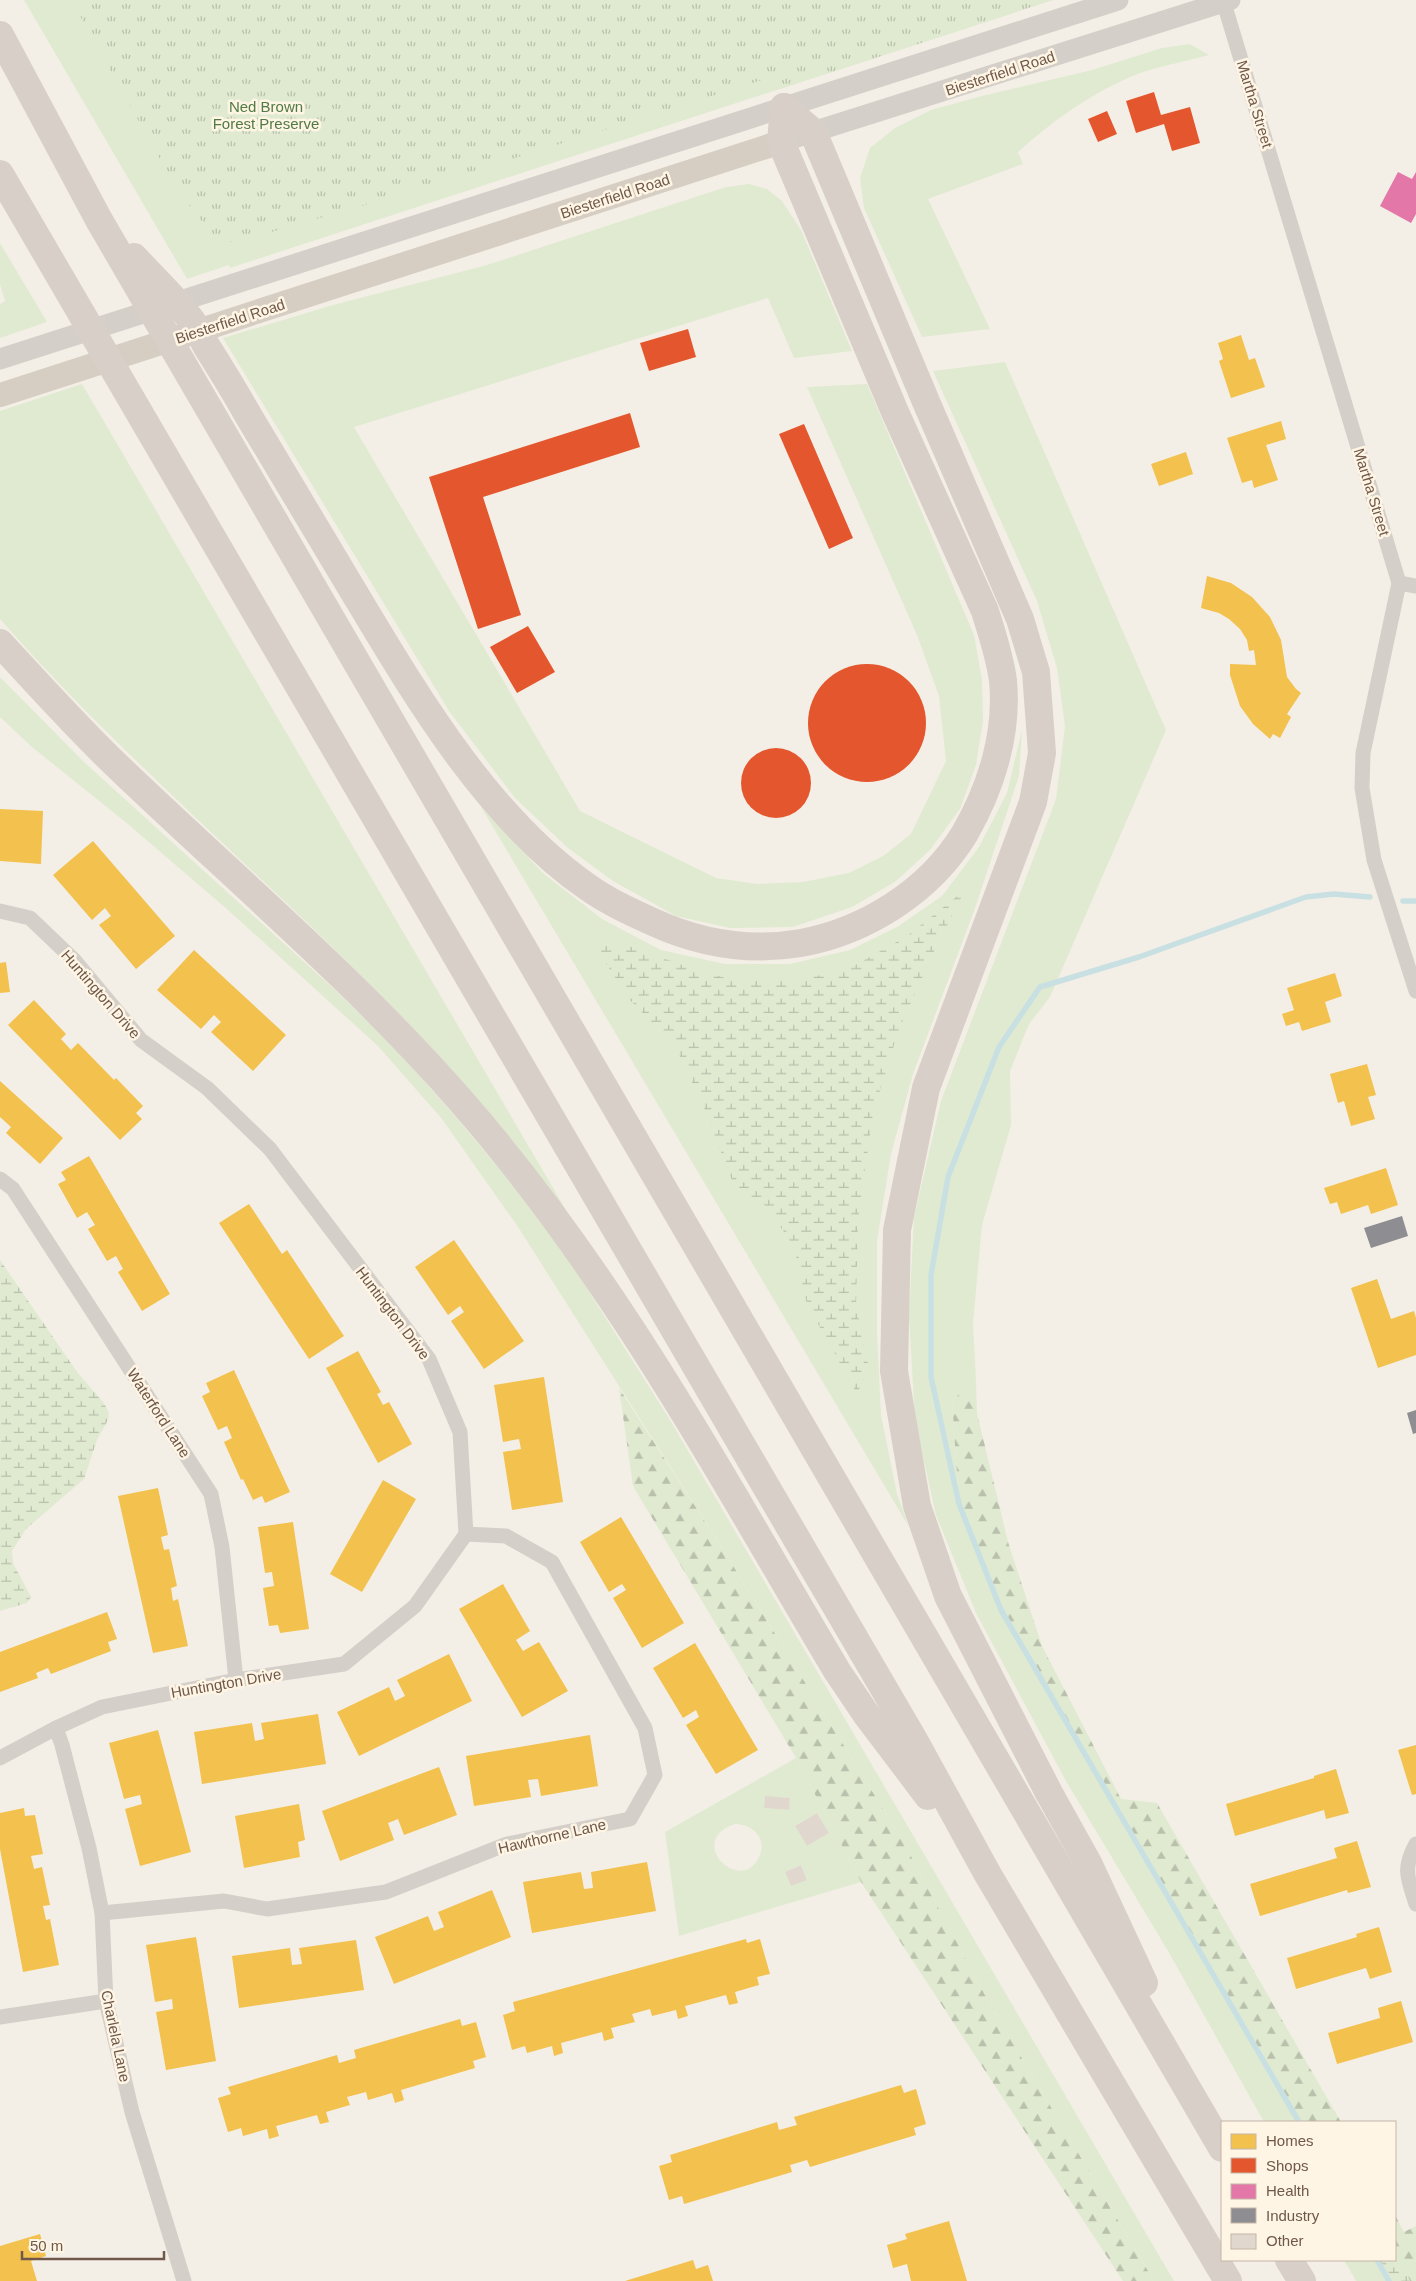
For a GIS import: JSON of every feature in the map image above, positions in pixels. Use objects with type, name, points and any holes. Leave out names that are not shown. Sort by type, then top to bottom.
[{"type":"highway","points":[[0,35],[99,220],[1221,2146]]},
{"type":"highway","points":[[784,107],[813,132],[1020,619],[1036,672],[1042,753],[1033,802],[926,1088],[897,1230],[894,1371],[917,1506],[948,1596],[1008,1714],[1088,1863],[1221,2146]]},
{"type":"highway","points":[[99,220],[190,317],[424,706],[469,770],[508,814],[544,850],[587,887],[621,908],[670,930],[723,946],[777,947],[824,938],[864,923],[900,902],[932,874],[962,837],[981,804],[995,764],[1002,730],[1003,682],[996,644],[985,611],[895,412],[782,142],[784,107]]},
{"type":"highway","points":[[0,174],[914,1740],[987,1873],[1228,2281]]},
{"type":"highway","points":[[0,643],[109,758],[317,952],[416,1050],[464,1104],[543,1201],[647,1354],[837,1671],[866,1714],[987,1873]]},
{"type":"highway","points":[[1290,2261],[1302,2281]]},
{"type":"main road","points":[[2,358],[1118,0]]},
{"type":"main road","name":"Biesterfield Road","points":[[0,395],[813,132],[1226,1]]},
{"type":"street","name":"Martha Street","points":[[1226,1],[1399,583],[1363,753],[1362,788],[1374,860],[1416,991]]},
{"type":"street","points":[[1399,583],[1416,586]]},
{"type":"street","name":"Huntington Drive","points":[[0,910],[30,918],[75,962],[142,1040],[207,1088],[270,1149],[429,1359],[460,1432],[466,1534],[415,1606],[344,1664],[236,1680],[102,1707],[56,1728],[0,1758]]},
{"type":"street","name":"Waterford Lane","points":[[0,1179],[13,1189],[212,1494],[222,1547],[236,1680]]},
{"type":"street","name":"Hawthorne Lane","points":[[102,1913],[224,1901],[267,1908],[386,1892],[507,1844],[630,1819],[655,1776],[645,1728],[552,1562],[506,1536],[466,1534]]},
{"type":"street","name":"Charlela Lane","points":[[56,1728],[89,1848],[102,1913],[106,2001],[132,2112],[184,2281]]},
{"type":"street","points":[[1416,1844],[1407,1860],[1408,1878],[1416,1904]]},
{"type":"street","points":[[0,2017],[106,2001]]},
{"type":"green space","name":"Ned Brown Forest Preserve","points":[[24,0],[1053,0],[230,268],[229,265],[187,279]]},
{"type":"green space","name":"Ned Brown Forest Preserve","points":[[71,0],[1053,0],[780,89],[775,76],[382,200],[244,240],[219,243],[178,191]]},
{"type":"green space","points":[[1190,44],[1209,55],[1149,70],[1115,84],[1071,110],[1018,152],[1023,164],[928,199],[990,329],[922,337],[864,208],[860,178],[870,148],[895,128],[931,110],[1092,70],[1162,48]]},
{"type":"green space","points":[[749,184],[767,189],[782,201],[801,230],[852,351],[794,358],[768,298],[354,427],[580,811],[716,878],[757,884],[803,882],[849,873],[883,856],[911,834],[946,761],[939,696],[917,635],[807,387],[867,384],[974,635],[982,680],[983,721],[976,765],[960,809],[930,850],[895,882],[852,907],[793,927],[730,928],[676,916],[613,881],[568,848],[515,798],[449,711],[223,338],[333,305],[487,265],[726,187]]},
{"type":"green space","points":[[0,243],[47,322],[0,338],[0,304],[5,301],[0,284]]},
{"type":"green space","points":[[1005,362],[1166,730],[1050,997],[1029,1024],[1010,1071],[1011,1125],[982,1225],[973,1323],[976,1381],[952,1400],[959,1504],[1001,1610],[1297,2121],[1263,2121],[1168,1951],[1066,1781],[976,1613],[936,1515],[915,1421],[909,1315],[914,1217],[941,1101],[1056,799],[1065,726],[1057,668],[1037,601],[933,371]]},
{"type":"green space","points":[[82,384],[576,1227],[477,1100],[413,1028],[362,976],[100,725],[0,619],[0,411]]},
{"type":"green space","points":[[0,677],[84,762],[334,989],[394,1047],[512,1184],[571,1263],[670,1420],[1174,2281],[1154,2281],[988,2001],[904,1843],[722,1548],[518,1227],[442,1119],[378,1046],[228,910],[129,825],[32,747],[0,717]]},
{"type":"green space","points":[[1022,730],[1019,776],[974,911],[913,1074],[891,1154],[877,1241],[877,1332],[881,1415],[897,1494],[909,1527],[481,807],[544,874],[602,919],[661,950],[725,964],[790,964],[850,950],[897,927],[942,896],[979,847],[1007,793]]},
{"type":"green space","points":[[965,890],[936,947],[899,1029],[873,1113],[858,1220],[856,1305],[869,1369],[857,1394],[807,1304],[794,1247],[767,1207],[733,1183],[705,1110],[675,1046],[630,1000],[593,944],[632,947],[688,967],[736,981],[793,980],[845,971],[907,936]]},
{"type":"green space","points":[[0,1260],[77,1372],[104,1403],[109,1413],[108,1420],[97,1440],[84,1479],[26,1529],[12,1551],[13,1563],[31,1597],[27,1603],[0,1611]]},
{"type":"green space","points":[[976,1381],[977,1413],[1008,1542],[1042,1646],[1121,1799],[1157,1803],[1340,2121],[1297,2121],[1001,1610],[959,1504],[952,1400]]},
{"type":"green space","points":[[619,1388],[722,1548],[904,1843],[988,2001],[1154,2281],[1123,2281],[861,1882],[796,1758],[633,1486]]},
{"type":"green space","points":[[796,1758],[861,1882],[679,1936],[665,1832]],"holes":[[[765,1797],[790,1798],[789,1810],[764,1808]],[[817,1813],[829,1833],[807,1846],[795,1826]],[[735,1824],[747,1826],[757,1833],[760,1838],[761,1850],[759,1857],[751,1867],[740,1871],[730,1868],[721,1862],[715,1852],[715,1842],[721,1832]],[[801,1865],[807,1879],[791,1886],[785,1872]]]},
{"type":"green space","points":[[1396,2217],[1404,2232],[1416,2226],[1416,2281],[1410,2281],[1405,2272],[1393,2261],[1396,2261]]},
{"type":"green space","points":[[1345,2261],[1376,2261],[1386,2281],[1356,2281]]},
{"type":"green space","points":[[1376,2261],[1393,2261],[1405,2272],[1410,2281],[1386,2281]]},
{"type":"building: Homes","points":[[1241,335],[1249,360],[1255,358],[1265,387],[1231,398],[1219,361],[1223,359],[1218,343]]},
{"type":"building: Homes","points":[[1281,421],[1286,439],[1266,445],[1278,480],[1254,488],[1252,480],[1242,483],[1227,438]]},
{"type":"building: Homes","points":[[1186,452],[1193,474],[1159,486],[1151,464]]},
{"type":"building: Homes","points":[[1207,576],[1231,583],[1252,597],[1270,617],[1281,640],[1287,677],[1301,693],[1287,714],[1291,717],[1280,738],[1273,734],[1270,739],[1253,724],[1240,706],[1230,675],[1230,664],[1256,665],[1254,650],[1249,651],[1247,640],[1240,629],[1229,619],[1219,613],[1201,608]]},
{"type":"building: Homes","points":[[0,809],[43,811],[41,864],[0,861]]},
{"type":"building: Homes","points":[[93,841],[175,936],[136,969],[99,925],[111,916],[105,908],[92,920],[53,875]]},
{"type":"building: Homes","points":[[194,950],[286,1035],[253,1071],[211,1032],[221,1022],[214,1015],[201,1029],[157,990]]},
{"type":"building: Homes","points":[[6,962],[10,992],[0,993],[0,963]]},
{"type":"building: Homes","points":[[1335,973],[1342,996],[1325,1002],[1331,1022],[1302,1031],[1299,1022],[1286,1026],[1282,1014],[1294,1010],[1287,988]]},
{"type":"building: Homes","points":[[34,1000],[66,1034],[61,1039],[71,1050],[78,1043],[114,1080],[116,1078],[143,1106],[136,1113],[142,1119],[120,1140],[8,1025]]},
{"type":"building: Homes","points":[[1367,1064],[1376,1095],[1368,1097],[1375,1119],[1351,1126],[1344,1101],[1338,1103],[1330,1074]]},
{"type":"building: Homes","points":[[0,1081],[63,1138],[40,1164],[6,1133],[11,1127],[0,1117]]},
{"type":"building: Homes","points":[[89,1156],[170,1294],[142,1311],[118,1272],[123,1269],[116,1256],[107,1261],[88,1229],[95,1225],[87,1212],[77,1218],[58,1184],[66,1180],[61,1172]]},
{"type":"building: Homes","points":[[1386,1168],[1398,1205],[1371,1214],[1368,1205],[1341,1214],[1337,1202],[1330,1204],[1324,1188]]},
{"type":"building: Homes","points":[[249,1204],[282,1254],[287,1250],[344,1336],[309,1359],[219,1223]]},
{"type":"building: Homes","points":[[454,1240],[524,1341],[484,1369],[451,1321],[464,1312],[460,1306],[448,1315],[415,1267]]},
{"type":"building: Homes","points":[[1377,1279],[1391,1319],[1414,1311],[1416,1318],[1416,1355],[1378,1368],[1351,1288]]},
{"type":"building: Homes","points":[[358,1351],[381,1392],[377,1394],[383,1405],[389,1402],[412,1444],[378,1463],[326,1368]]},
{"type":"building: Homes","points":[[234,1370],[290,1492],[265,1503],[262,1496],[253,1500],[243,1479],[241,1480],[224,1442],[232,1438],[227,1426],[218,1430],[202,1396],[210,1392],[206,1383]]},
{"type":"building: Homes","points":[[544,1377],[563,1502],[512,1510],[503,1452],[521,1449],[519,1439],[503,1442],[494,1385]]},
{"type":"building: Homes","points":[[383,1480],[416,1499],[362,1592],[330,1574]]},
{"type":"building: Homes","points":[[158,1488],[168,1535],[161,1537],[164,1550],[169,1549],[177,1586],[171,1588],[173,1601],[178,1599],[188,1646],[153,1653],[118,1496]]},
{"type":"building: Homes","points":[[621,1517],[684,1623],[642,1648],[613,1598],[626,1590],[622,1584],[609,1592],[580,1542]]},
{"type":"building: Homes","points":[[293,1522],[309,1629],[280,1633],[278,1625],[269,1626],[263,1588],[274,1586],[272,1572],[265,1573],[258,1527]]},
{"type":"building: Homes","points":[[503,1584],[530,1631],[516,1640],[523,1651],[539,1642],[568,1691],[522,1717],[459,1609]]},
{"type":"building: Homes","points":[[107,1612],[117,1639],[108,1642],[111,1651],[51,1674],[48,1668],[36,1673],[38,1678],[0,1692],[0,1652]]},
{"type":"building: Homes","points":[[695,1643],[758,1750],[716,1774],[686,1725],[699,1717],[696,1710],[683,1718],[653,1668]]},
{"type":"building: Homes","points":[[449,1654],[472,1701],[359,1756],[337,1712],[389,1687],[395,1701],[405,1696],[397,1680]]},
{"type":"building: Homes","points":[[318,1714],[326,1764],[202,1784],[194,1732],[252,1723],[255,1741],[264,1739],[261,1723]]},
{"type":"building: Homes","points":[[158,1730],[191,1852],[140,1866],[125,1809],[142,1804],[140,1795],[124,1799],[109,1743]]},
{"type":"building: Homes","points":[[590,1735],[598,1786],[541,1796],[538,1779],[528,1780],[531,1797],[474,1806],[466,1756]]},
{"type":"building: Homes","points":[[1416,1745],[1416,1794],[1412,1795],[1398,1750]]},
{"type":"building: Homes","points":[[439,1767],[457,1815],[404,1835],[398,1819],[388,1823],[394,1840],[340,1861],[322,1811]]},
{"type":"building: Homes","points":[[1336,1769],[1349,1813],[1326,1819],[1324,1810],[1235,1836],[1226,1804],[1314,1778],[1314,1776]]},
{"type":"building: Homes","points":[[299,1804],[305,1840],[298,1842],[300,1857],[244,1868],[235,1816]]},
{"type":"building: Homes","points":[[24,1808],[25,1816],[35,1815],[43,1854],[31,1856],[34,1869],[42,1867],[50,1905],[43,1906],[46,1920],[50,1919],[59,1965],[23,1972],[0,1849],[0,1813]]},
{"type":"building: Homes","points":[[1357,1841],[1371,1887],[1348,1893],[1347,1890],[1260,1916],[1250,1884],[1337,1858],[1334,1848]]},
{"type":"building: Homes","points":[[647,1862],[656,1911],[532,1933],[523,1882],[581,1872],[584,1889],[593,1888],[591,1872]]},
{"type":"building: Homes","points":[[492,1890],[511,1937],[394,1984],[375,1937],[428,1916],[434,1931],[444,1927],[438,1912]]},
{"type":"building: Homes","points":[[1379,1927],[1392,1972],[1370,1979],[1366,1968],[1296,1989],[1287,1958],[1357,1937],[1356,1934]]},
{"type":"building: Homes","points":[[196,1937],[216,2061],[166,2070],[156,2012],[173,2009],[172,1999],[155,2002],[146,1945]]},
{"type":"building: Homes","points":[[746,1939],[747,1943],[760,1939],[770,1974],[757,1977],[759,1985],[735,1992],[738,2003],[729,2005],[726,1995],[685,2006],[688,2016],[678,2019],[676,2010],[652,2016],[650,2009],[632,2014],[635,2022],[611,2028],[614,2038],[604,2041],[602,2032],[561,2043],[563,2053],[554,2056],[552,2046],[527,2053],[525,2046],[512,2050],[503,2015],[515,2011],[513,2002]]},
{"type":"building: Homes","points":[[356,1940],[364,1990],[239,2008],[232,1956],[290,1948],[292,1965],[302,1964],[299,1948]]},
{"type":"building: Homes","points":[[1401,2001],[1413,2042],[1337,2064],[1328,2033],[1380,2018],[1378,2008]]},
{"type":"building: Homes","points":[[460,2019],[462,2026],[476,2022],[486,2057],[473,2061],[475,2068],[401,2090],[404,2100],[395,2103],[392,2093],[368,2100],[366,2092],[347,2097],[350,2105],[326,2112],[329,2122],[320,2124],[317,2115],[276,2126],[279,2136],[269,2139],[267,2129],[243,2136],[241,2128],[228,2132],[218,2098],[231,2094],[228,2087],[337,2055],[339,2063],[356,2058],[354,2050]]},
{"type":"building: Homes","points":[[901,2085],[904,2093],[916,2089],[926,2124],[914,2128],[916,2135],[810,2167],[807,2160],[790,2165],[792,2172],[684,2204],[682,2196],[669,2200],[659,2166],[672,2162],[670,2155],[777,2122],[779,2130],[797,2125],[794,2117]]},
{"type":"building: Homes","points":[[949,2221],[967,2281],[911,2281],[907,2264],[893,2268],[887,2245],[907,2239],[905,2234]]},
{"type":"building: Homes","points":[[40,2234],[46,2256],[31,2261],[37,2281],[0,2281],[0,2246]]},
{"type":"building: Homes","points":[[693,2260],[696,2269],[708,2265],[713,2281],[625,2281]]},
{"type":"building: Shops","points":[[1154,92],[1161,115],[1190,107],[1200,143],[1172,151],[1164,124],[1136,133],[1126,101]]},
{"type":"building: Shops","points":[[1107,111],[1117,134],[1098,142],[1088,119]]},
{"type":"building: Shops","points":[[688,329],[696,357],[649,371],[640,343]]},
{"type":"building: Shops","points":[[630,413],[640,447],[483,497],[521,615],[478,629],[429,477]]},
{"type":"building: Shops","points":[[804,424],[853,538],[829,549],[779,434]]},
{"type":"building: Shops","points":[[528,626],[555,672],[517,693],[490,647]]},
{"type":"building: Shops","points":[[867,664],[890,668],[909,681],[922,700],[926,723],[922,746],[909,765],[890,778],[867,782],[844,778],[825,765],[812,746],[808,723],[812,700],[825,681],[844,668]]},
{"type":"building: Shops","points":[[783,748],[796,754],[805,763],[809,769],[811,783],[809,797],[801,808],[790,816],[769,818],[762,816],[751,808],[743,797],[741,776],[743,769],[751,758],[762,750]]},
{"type":"building: Health","points":[[1398,172],[1412,179],[1416,172],[1416,214],[1411,223],[1380,206]]},
{"type":"building: Industry","points":[[1402,1216],[1408,1236],[1371,1248],[1364,1228]]},
{"type":"building: Industry","points":[[1416,1410],[1416,1433],[1413,1434],[1407,1413]]},
{"type":"building: Other","points":[[765,1796],[790,1798],[789,1810],[764,1808]]},
{"type":"building: Other","points":[[817,1813],[829,1833],[807,1846],[795,1826]]},
{"type":"building: Other","points":[[801,1865],[807,1880],[791,1886],[785,1872]]},
{"type":"waterway","points":[[1298,2121],[1001,1610],[959,1504],[931,1377],[931,1275],[948,1177],[999,1047],[1040,987],[1139,957],[1306,897],[1334,894],[1370,897]]},
{"type":"waterway","points":[[1403,901],[1416,901]]},
{"type":"waterway","points":[[1378,2261],[1389,2281]]}]
